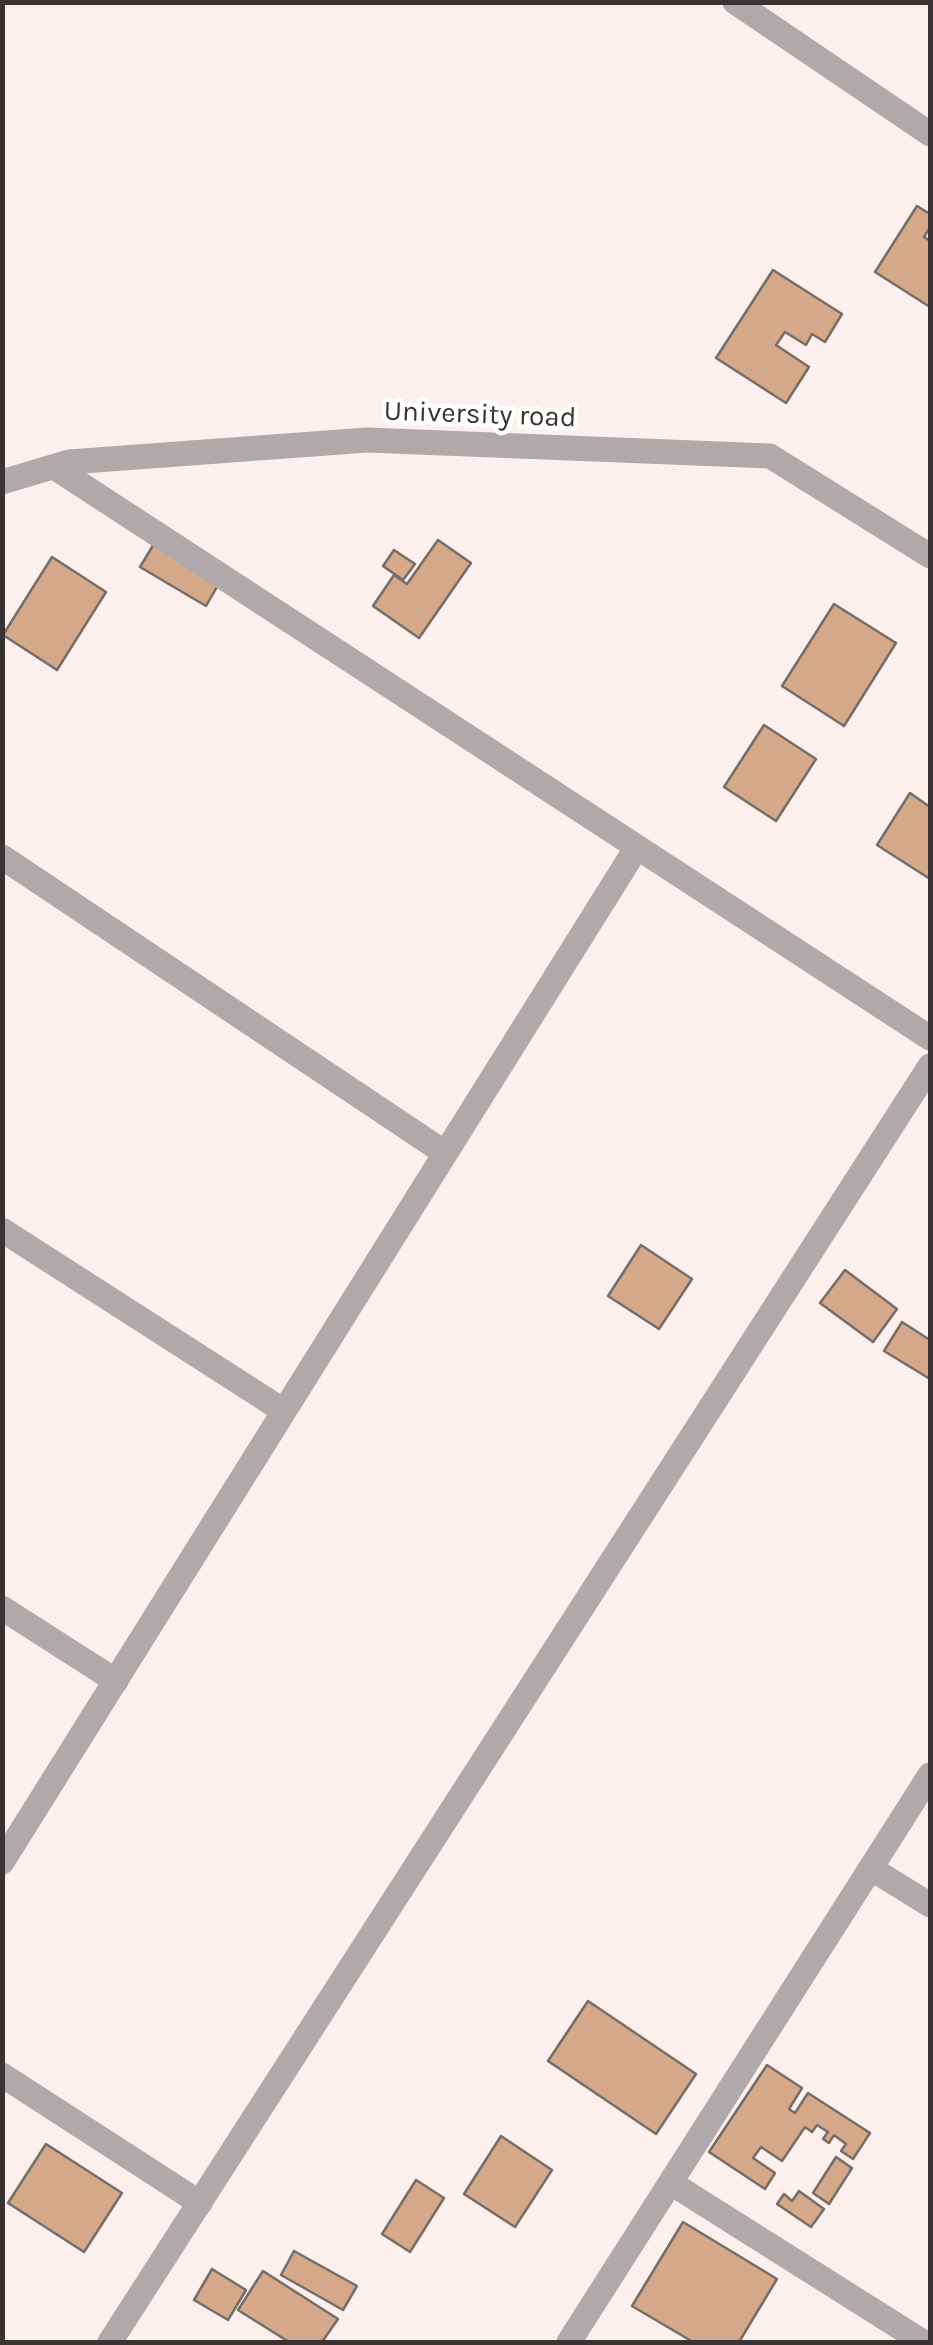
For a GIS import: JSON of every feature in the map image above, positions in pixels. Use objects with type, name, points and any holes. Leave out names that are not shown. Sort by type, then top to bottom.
[{"type":"street","points":[[735,2],[930,134]]},
{"type":"street","name":"University road","points":[[2,482],[69,462],[368,440],[770,456],[930,556]]},
{"type":"street","points":[[54,467],[930,1038]]},
{"type":"street","points":[[2,1862],[637,847]]},
{"type":"street","points":[[2,857],[446,1153]]},
{"type":"street","points":[[110,2342],[930,1066]]},
{"type":"street","points":[[2,1230],[284,1411]]},
{"type":"street","points":[[2,1608],[116,1681]]},
{"type":"street","points":[[569,2342],[930,1775]]},
{"type":"street","points":[[872,1868],[930,1905]]},
{"type":"street","points":[[2,2075],[200,2203]]},
{"type":"street","points":[[671,2182],[923,2342]]},
{"type":"building","points":[[917,206],[930,214],[930,227],[924,237],[930,241],[930,307],[875,272]]},
{"type":"building","points":[[773,270],[842,314],[825,342],[812,334],[806,345],[785,332],[776,345],[809,367],[786,403],[716,358]]},
{"type":"building","points":[[438,540],[471,563],[419,638],[373,606],[394,575],[407,584]]},
{"type":"building","points":[[155,542],[221,580],[206,606],[140,567]]},
{"type":"building","points":[[394,550],[415,564],[403,580],[383,566]]},
{"type":"building","points":[[52,557],[106,592],[57,670],[3,635]]},
{"type":"building","points":[[834,604],[896,643],[844,726],[782,686]]},
{"type":"building","points":[[764,725],[816,759],[776,821],[724,787]]},
{"type":"building","points":[[910,793],[930,807],[930,879],[877,845]]},
{"type":"building","points":[[641,1245],[692,1279],[659,1329],[608,1296]]},
{"type":"building","points":[[845,1270],[897,1309],[873,1342],[820,1303]]},
{"type":"building","points":[[902,1322],[930,1340],[930,1379],[884,1351]]},
{"type":"building","points":[[588,2001],[696,2074],[656,2134],[548,2061]]},
{"type":"building","points":[[767,2065],[802,2088],[789,2109],[795,2113],[808,2093],[870,2133],[853,2159],[841,2151],[846,2144],[834,2135],[829,2143],[823,2139],[828,2132],[817,2125],[812,2132],[805,2127],[782,2161],[761,2147],[753,2158],[775,2173],[765,2189],[709,2152]]},
{"type":"building","points":[[501,2136],[552,2170],[515,2227],[464,2194]]},
{"type":"building","points":[[46,2144],[122,2193],[84,2252],[8,2203]]},
{"type":"building","points":[[836,2157],[852,2168],[829,2204],[813,2193]]},
{"type":"building","points":[[416,2180],[444,2198],[410,2252],[382,2234]]},
{"type":"building","points":[[799,2191],[824,2209],[811,2227],[777,2204],[784,2194],[792,2201]]},
{"type":"building","points":[[683,2222],[777,2279],[739,2342],[693,2342],[632,2306]]},
{"type":"building","points":[[294,2251],[357,2286],[343,2310],[281,2275]]},
{"type":"building","points":[[212,2269],[246,2290],[228,2320],[194,2300]]},
{"type":"building","points":[[263,2271],[338,2319],[322,2342],[289,2342],[238,2310]]}]
